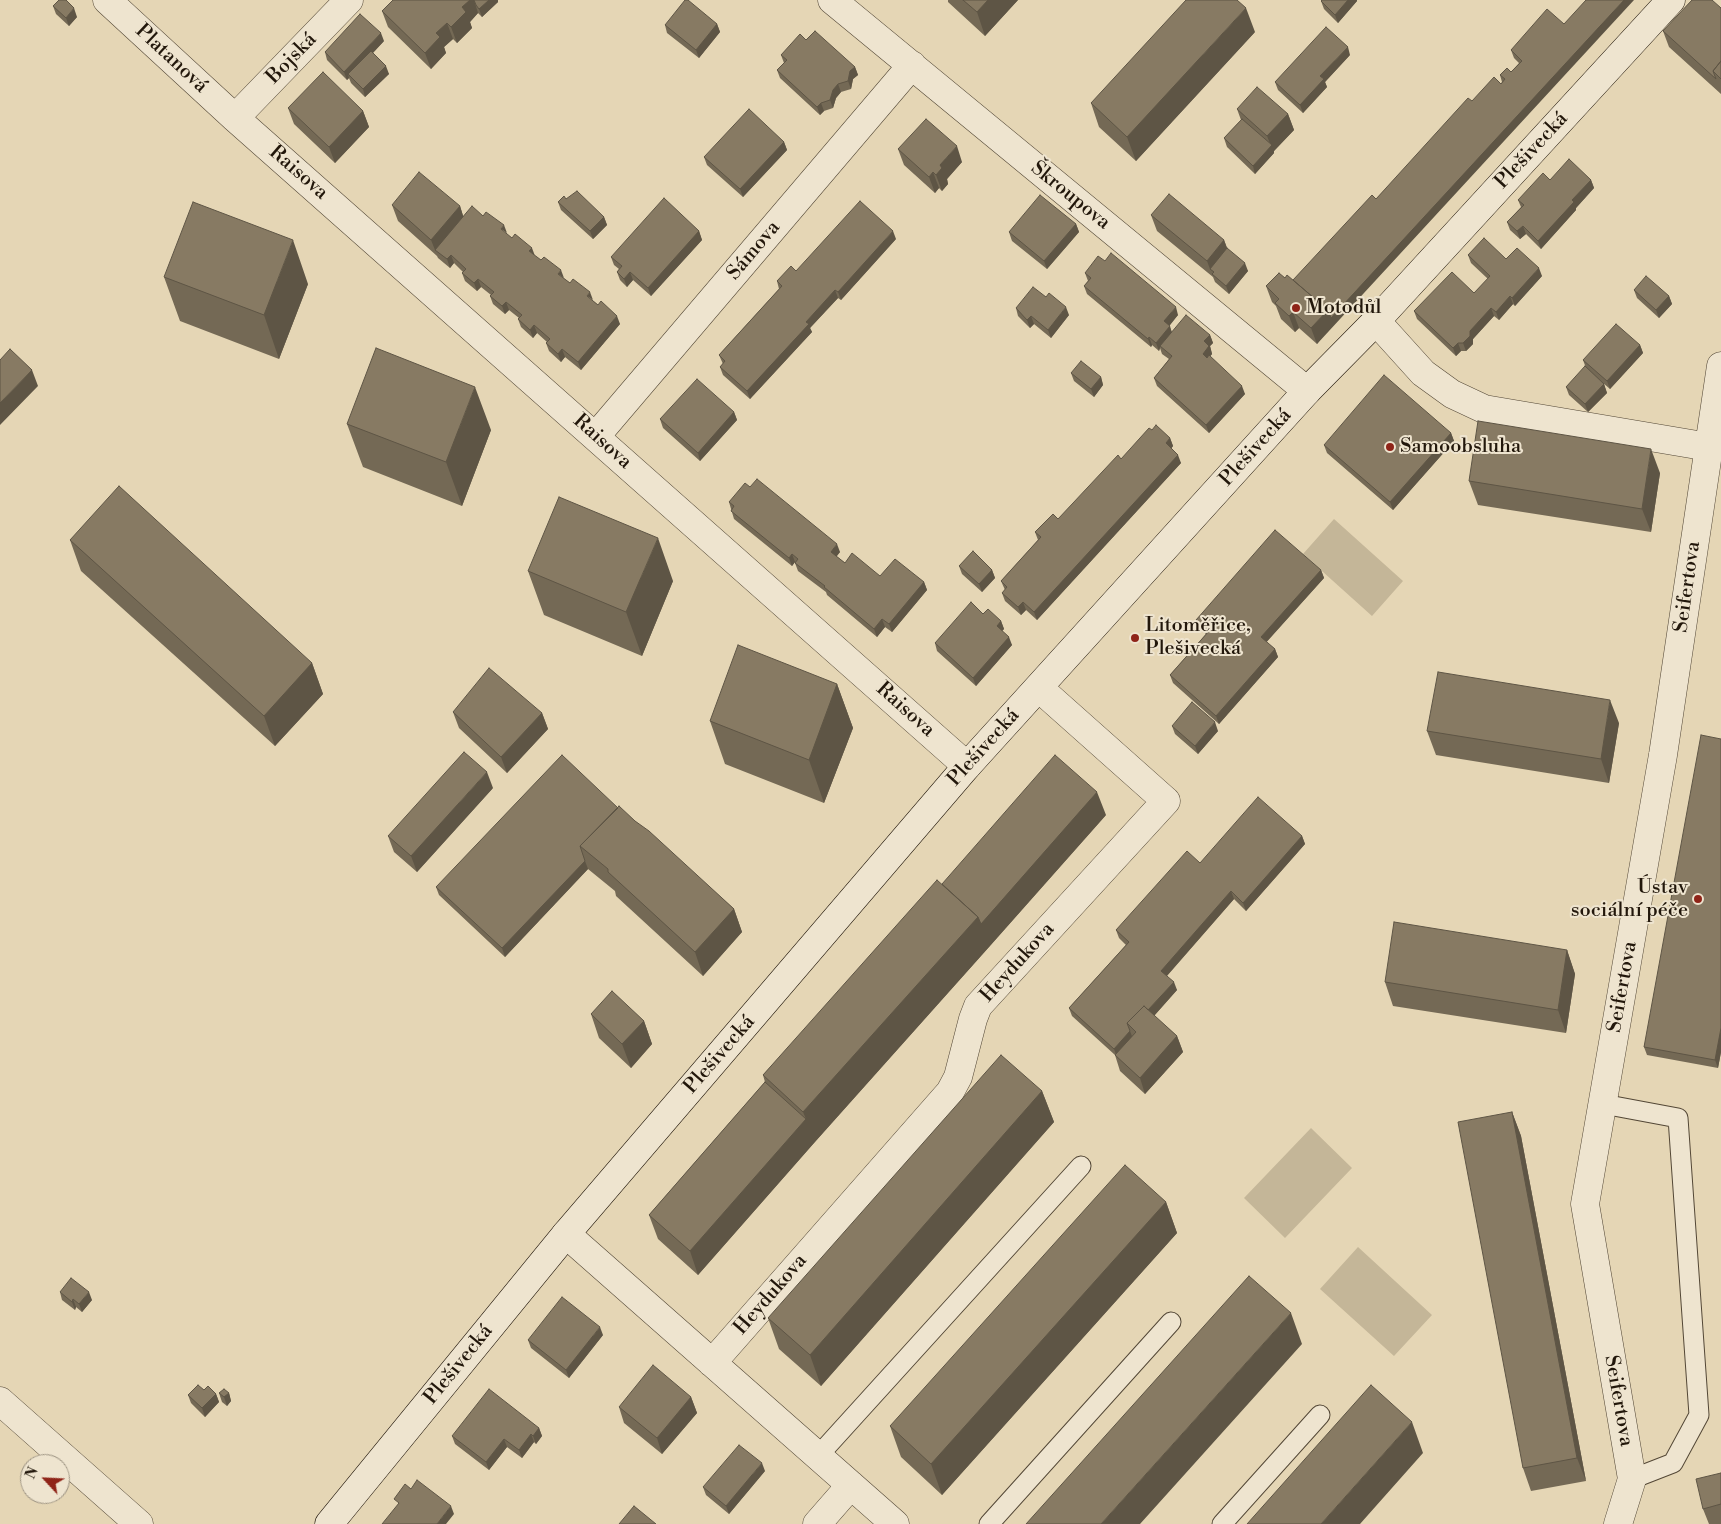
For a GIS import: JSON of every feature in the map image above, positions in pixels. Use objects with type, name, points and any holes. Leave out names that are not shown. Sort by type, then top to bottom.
[{"type":"street","name":"Platanová","points":[[107,0],[235,118]]},
{"type":"street","name":"Bojská","points":[[235,118],[349,0]]},
{"type":"street","name":"Škroupova","points":[[832,0],[1307,391]]},
{"type":"street","name":"Plešivecká","points":[[329,1524],[566,1234],[967,766],[1307,391],[1376,320],[1671,0]]},
{"type":"street","name":"Sámova","points":[[596,436],[912,65]]},
{"type":"street","name":"Raisova","points":[[235,118],[967,766]]},
{"type":"street","points":[[1376,320],[1423,372],[1452,394],[1484,409],[1715,448]]},
{"type":"street","name":"Seifertova","points":[[1618,1524],[1632,1479],[1585,1204],[1715,448],[1721,366]]},
{"type":"street","name":"Heydukova","points":[[712,1363],[950,1092],[958,1077],[978,1006],[1166,801],[1039,688]]},
{"type":"street","points":[[566,1234],[895,1524]]},
{"type":"street","points":[[0,1401],[139,1524]]},
{"type":"street","points":[[817,1524],[851,1485]]},
{"type":"lane","points":[[1603,1104],[1678,1118],[1699,1415],[1672,1463],[1632,1479]]},
{"type":"lane","points":[[818,1456],[1081,1166]]},
{"type":"lane","points":[[989,1524],[1171,1322]]},
{"type":"lane","points":[[1222,1524],[1320,1415]]},
{"type":"shaded area","points":[[1334,519],[1403,581],[1372,616],[1303,554]]},
{"type":"shaded area","points":[[1311,1128],[1352,1168],[1285,1238],[1244,1198]]},
{"type":"shaded area","points":[[1358,1247],[1432,1315],[1394,1356],[1320,1289]]},
{"type":"building","points":[[59,0],[66,0],[74,8],[66,18],[53,6]]},
{"type":"building","points":[[393,0],[470,0],[462,7],[466,12],[451,27],[447,23],[436,33],[440,37],[425,53],[382,11]]},
{"type":"building","points":[[474,0],[489,0],[479,9]]},
{"type":"building","points":[[685,0],[688,0],[717,24],[696,50],[665,25]]},
{"type":"building","points":[[963,0],[988,0],[977,12]]},
{"type":"building","points":[[1186,0],[1237,0],[1246,8],[1127,137],[1091,103]]},
{"type":"building","points":[[1322,0],[1348,0],[1335,15]]},
{"type":"building","points":[[1586,0],[1624,0],[1331,318],[1328,310],[1293,280],[1372,195],[1376,199],[1468,98],[1472,101],[1494,77],[1501,84],[1505,79],[1500,75],[1507,68],[1511,72],[1522,61],[1511,50],[1547,9],[1564,24]]},
{"type":"building","points":[[1692,0],[1712,0],[1721,8],[1721,61],[1713,71],[1716,79],[1663,31]]},
{"type":"building","points":[[360,14],[381,33],[344,72],[325,52]]},
{"type":"building","points":[[1326,27],[1348,47],[1320,76],[1324,79],[1300,105],[1275,82]]},
{"type":"building","points":[[815,31],[855,67],[850,71],[848,81],[838,84],[833,90],[830,100],[821,103],[817,107],[777,70],[787,60],[781,55],[800,34],[806,40]]},
{"type":"building","points":[[371,51],[386,66],[363,89],[348,74]]},
{"type":"building","points":[[1721,61],[1721,79],[1713,71]]},
{"type":"building","points":[[323,72],[363,111],[329,147],[288,108]]},
{"type":"building","points":[[1257,87],[1288,114],[1267,136],[1237,109]]},
{"type":"building","points":[[749,109],[784,142],[740,189],[704,157]]},
{"type":"building","points":[[926,119],[957,146],[940,165],[942,168],[936,175],[933,172],[929,177],[898,149]]},
{"type":"building","points":[[1242,119],[1272,145],[1253,166],[1224,138]]},
{"type":"building","points":[[1569,159],[1591,180],[1572,200],[1574,202],[1538,241],[1523,226],[1517,231],[1507,222],[1524,205],[1518,200],[1543,173],[1550,180]]},
{"type":"building","points":[[419,172],[460,206],[431,240],[392,205]]},
{"type":"building","points":[[577,191],[604,217],[590,231],[558,202],[564,196],[566,199]]},
{"type":"building","points":[[1169,194],[1224,240],[1207,261],[1151,215]]},
{"type":"building","points":[[1040,195],[1076,224],[1044,261],[1009,232]]},
{"type":"building","points":[[664,198],[699,231],[648,288],[630,272],[624,279],[617,272],[622,266],[611,257]]},
{"type":"building","points":[[860,201],[893,231],[838,292],[835,290],[806,322],[809,324],[747,391],[720,367],[725,361],[719,355],[782,286],[777,281],[791,266],[796,271]]},
{"type":"building","points":[[193,202],[293,240],[264,315],[164,277]]},
{"type":"building","points":[[472,206],[483,216],[486,212],[504,225],[501,229],[512,238],[515,234],[532,248],[529,251],[541,260],[544,257],[561,270],[558,274],[570,283],[573,279],[590,292],[587,296],[598,305],[601,301],[617,316],[578,362],[562,349],[558,354],[546,343],[550,339],[534,325],[530,330],[518,319],[522,315],[506,302],[502,306],[490,296],[494,292],[478,279],[474,283],[462,273],[466,269],[451,255],[447,259],[435,250]]},
{"type":"building","points":[[1484,238],[1506,259],[1517,248],[1539,268],[1512,298],[1510,296],[1496,312],[1491,308],[1470,331],[1470,336],[1463,343],[1458,343],[1453,348],[1414,311],[1452,272],[1474,293],[1490,276],[1468,255]]},
{"type":"building","points":[[1227,248],[1245,263],[1226,286],[1212,274],[1214,272],[1210,269]]},
{"type":"building","points":[[1111,253],[1176,307],[1164,321],[1170,326],[1156,343],[1149,337],[1148,339],[1084,286],[1091,278],[1085,273],[1098,256],[1105,261]]},
{"type":"building","points":[[1279,273],[1285,278],[1287,275],[1328,310],[1311,328],[1293,312],[1289,316],[1275,303],[1279,299],[1266,286]]},
{"type":"building","points":[[1646,276],[1669,296],[1656,310],[1634,290]]},
{"type":"building","points":[[1033,287],[1046,297],[1049,293],[1066,307],[1048,330],[1031,316],[1027,320],[1016,308]]},
{"type":"building","points":[[1186,315],[1210,335],[1204,341],[1209,346],[1203,354],[1207,358],[1209,355],[1242,386],[1206,425],[1154,378],[1172,356],[1160,346]]},
{"type":"building","points":[[1616,324],[1640,345],[1607,381],[1583,360]]},
{"type":"building","points":[[376,348],[475,387],[446,462],[347,424]]},
{"type":"building","points":[[10,349],[32,370],[0,403],[0,360]]},
{"type":"building","points":[[1081,361],[1101,377],[1091,389],[1071,373]]},
{"type":"building","points":[[1585,366],[1604,384],[1585,404],[1566,387]]},
{"type":"building","name":"Samoobsluha","points":[[1384,375],[1451,433],[1390,502],[1324,445]]},
{"type":"building","points":[[697,379],[734,412],[698,453],[660,419]]},
{"type":"building","points":[[1478,421],[1651,449],[1642,509],[1469,481]]},
{"type":"building","points":[[1156,425],[1170,438],[1166,443],[1178,455],[1034,612],[1023,602],[1018,607],[1002,593],[1007,587],[1001,581],[1041,537],[1035,532],[1053,514],[1058,519],[1118,455],[1121,459],[1149,428],[1152,430]]},
{"type":"building","points":[[757,479],[837,544],[831,552],[845,563],[852,553],[880,576],[895,559],[924,582],[889,624],[882,619],[874,629],[825,586],[795,563],[798,559],[792,554],[789,558],[731,511],[734,506],[729,502],[745,483],[750,487]]},
{"type":"building","points":[[119,486],[312,663],[264,716],[70,540]]},
{"type":"building","points":[[559,497],[658,538],[626,612],[528,571]]},
{"type":"building","points":[[1275,530],[1321,570],[1261,637],[1275,649],[1216,716],[1170,675],[1209,631],[1196,620]]},
{"type":"building","points":[[973,551],[992,570],[979,584],[959,566]]},
{"type":"building","points":[[971,602],[983,614],[988,609],[1001,621],[997,626],[1009,637],[973,678],[935,643]]},
{"type":"building","points":[[738,645],[837,684],[809,760],[710,721]]},
{"type":"building","points":[[489,668],[542,713],[501,757],[453,712]]},
{"type":"building","points":[[1438,672],[1610,700],[1601,759],[1427,731]]},
{"type":"building","points":[[1192,702],[1215,722],[1195,746],[1172,726]]},
{"type":"building","name":"Ústav sociální péče","points":[[1701,735],[1721,739],[1721,1028],[1715,1060],[1644,1047]]},
{"type":"building","points":[[464,752],[487,772],[411,856],[388,836]]},
{"type":"building","points":[[562,755],[618,808],[580,846],[585,861],[502,948],[436,887]]},
{"type":"building","points":[[1055,755],[1097,792],[981,924],[978,917],[942,884]]},
{"type":"building","points":[[1258,797],[1302,836],[1243,903],[1231,891],[1161,971],[1174,982],[1148,1010],[1144,1006],[1127,1023],[1130,1031],[1114,1049],[1069,1008],[1129,942],[1116,930],[1187,851],[1200,863]]},
{"type":"building","points":[[619,806],[734,909],[695,952],[608,872],[608,869],[580,846]]},
{"type":"building","points":[[937,880],[978,917],[803,1112],[763,1075]]},
{"type":"building","points":[[1394,922],[1567,950],[1558,1010],[1385,982]]},
{"type":"building","points":[[612,991],[644,1021],[622,1044],[591,1014]]},
{"type":"building","points":[[1144,1006],[1177,1036],[1140,1078],[1115,1055],[1136,1032],[1127,1023]]},
{"type":"building","points":[[1001,1055],[1042,1091],[810,1355],[768,1318]]},
{"type":"building","points":[[765,1082],[806,1119],[690,1251],[649,1215]]},
{"type":"building","points":[[1512,1112],[1577,1458],[1523,1468],[1458,1122]]},
{"type":"building","points":[[1125,1165],[1166,1202],[931,1464],[890,1426]]},
{"type":"building","points":[[1249,1276],[1291,1313],[1101,1524],[1026,1524]]},
{"type":"building","points":[[71,1278],[89,1292],[79,1304],[73,1299],[72,1302],[60,1292]]},
{"type":"building","points":[[562,1297],[600,1327],[566,1370],[528,1340]]},
{"type":"building","points":[[653,1365],[691,1397],[657,1438],[619,1407]]},
{"type":"building","points":[[198,1385],[204,1390],[208,1386],[216,1394],[202,1408],[188,1395]]},
{"type":"building","points":[[1371,1385],[1412,1422],[1321,1524],[1247,1524]]},
{"type":"building","points":[[224,1389],[229,1393],[224,1397],[219,1393]]},
{"type":"building","points":[[489,1389],[539,1428],[533,1436],[531,1434],[519,1450],[504,1439],[486,1462],[452,1436]]},
{"type":"building","points":[[739,1445],[762,1463],[726,1506],[703,1487]]},
{"type":"building","points":[[1721,1473],[1721,1504],[1703,1509],[1696,1479]]},
{"type":"building","points":[[417,1480],[451,1506],[437,1524],[382,1524],[399,1503],[394,1499],[405,1484],[411,1489]]},
{"type":"building","points":[[634,1506],[656,1524],[619,1524]]},
{"type":"place","name":"Motodůl","points":[[1296,308]]},
{"type":"place","name":"Samoobsluha","points":[[1390,447]]},
{"type":"place","name":"Litoměřice, Plešivecká","points":[[1135,638]]},
{"type":"place","name":"Ústav sociální péče","points":[[1698,899]]}]
